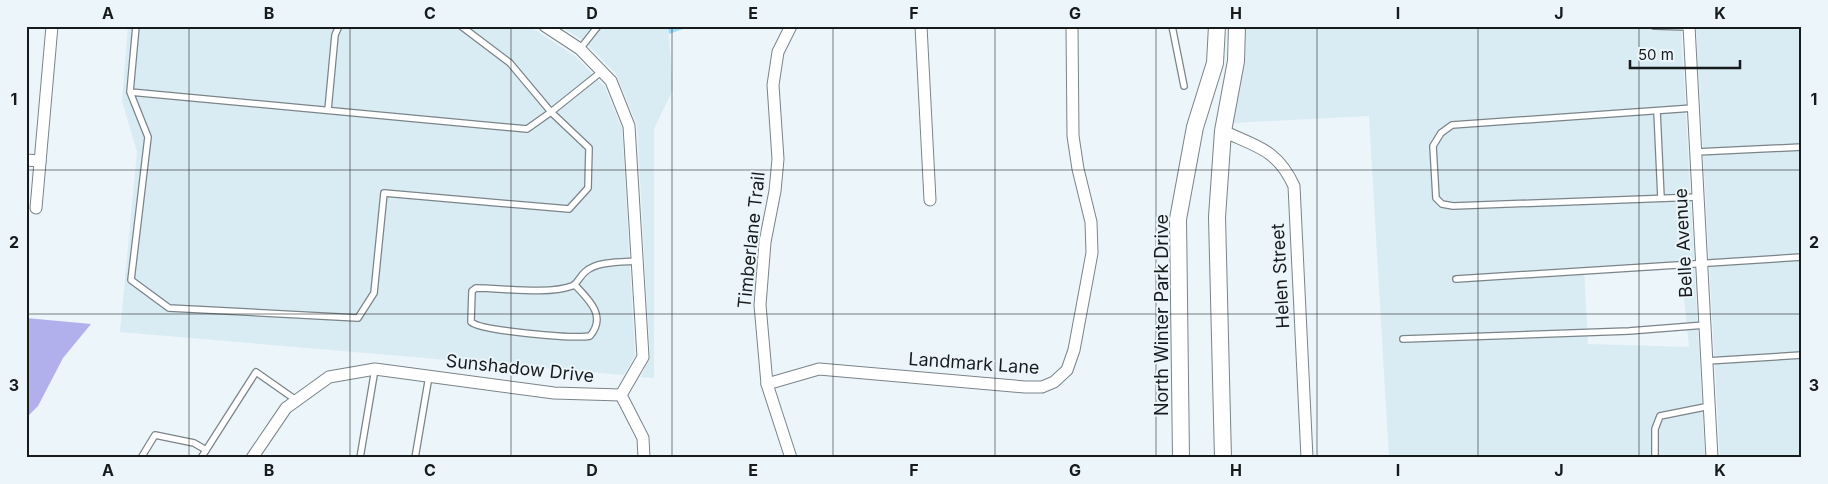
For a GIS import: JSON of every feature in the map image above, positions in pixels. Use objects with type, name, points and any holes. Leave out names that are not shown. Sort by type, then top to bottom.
[{"type":"street","points":[[36,208],[52,26]]},
{"type":"street","points":[[545,26],[580,49],[600,72],[611,81],[629,126],[643,357],[621,395],[643,438],[644,458]]},
{"type":"street","name":"Timberlane Trail","points":[[791,26],[778,52],[773,86],[778,160],[775,191],[765,242],[760,305],[767,384],[791,458]]},
{"type":"street","points":[[921,26],[930,200]]},
{"type":"street","name":"Landmark Lane","points":[[767,384],[820,369],[1042,387],[1054,382],[1067,370],[1074,350],[1092,253],[1091,222],[1078,169],[1073,136],[1072,26]]},
{"type":"street","name":"North Winter Park Drive","points":[[1181,458],[1178,219],[1195,127],[1215,63],[1217,26]]},
{"type":"street","points":[[1222,458],[1217,217],[1223,131],[1236,61],[1237,26]]},
{"type":"street","name":"Belle Avenue","points":[[1688,27],[1712,458]]},
{"type":"street","name":"Helen Street","points":[[1223,131],[1277,158],[1286,169],[1294,186],[1307,458]]},
{"type":"street","points":[[26,160],[40,161]]},
{"type":"street","name":"Sunshadow Drive","points":[[252,458],[286,408],[296,400],[329,377],[375,369],[554,393],[621,395]]},
{"type":"lane","points":[[136,26],[130,92],[148,137],[131,280],[169,308],[358,318],[374,293],[384,193],[569,209],[588,188],[589,148],[551,112],[510,63],[461,26]]},
{"type":"lane","points":[[328,110],[335,35],[339,26]]},
{"type":"lane","points":[[580,49],[598,26]]},
{"type":"lane","points":[[1172,26],[1184,86]]},
{"type":"lane","points":[[1654,26],[1688,27]]},
{"type":"lane","points":[[130,92],[527,129],[600,72]]},
{"type":"lane","points":[[1693,108],[1452,125],[1441,133],[1433,146],[1436,198],[1442,204],[1453,206],[1698,197]]},
{"type":"lane","points":[[1657,111],[1661,198]]},
{"type":"lane","points":[[1696,152],[1802,147]]},
{"type":"lane","points":[[1456,279],[1590,272],[1702,262],[1802,257]]},
{"type":"lane","points":[[575,285],[593,304],[596,311],[595,330],[590,336],[493,329],[476,326],[472,322],[470,298],[472,291],[476,288],[545,290],[575,285],[586,271],[599,266],[637,261]]},
{"type":"lane","points":[[1403,339],[1629,331],[1705,325]]},
{"type":"lane","points":[[1707,361],[1802,355]]},
{"type":"lane","points":[[360,458],[375,369]]},
{"type":"lane","points":[[201,458],[256,372],[296,400]]},
{"type":"lane","points":[[415,458],[429,376]]},
{"type":"lane","points":[[1656,458],[1655,429],[1660,416],[1710,406]]},
{"type":"lane","points":[[141,458],[155,435],[194,443],[206,450]]},
{"type":"shaded area","points":[[128,26],[529,26],[575,56],[605,87],[622,129],[635,355],[624,375],[120,332],[137,152],[122,101]]},
{"type":"shaded area","points":[[560,26],[668,26],[673,89],[654,129],[654,378],[641,377],[650,356],[637,125],[616,74],[584,41]]},
{"type":"shaded area","points":[[668,26],[691,26],[669,34]]},
{"type":"shaded area","points":[[1245,26],[1681,26],[1705,458],[1389,458],[1369,116],[1232,123]],"holes":[[[1681,268],[1689,347],[1588,344],[1584,269]]]},
{"type":"shaded area","points":[[1696,26],[1802,26],[1802,458],[1720,458]]},
{"type":"shaded area","points":[[26,318],[91,324],[63,358],[38,406],[26,418]]}]
